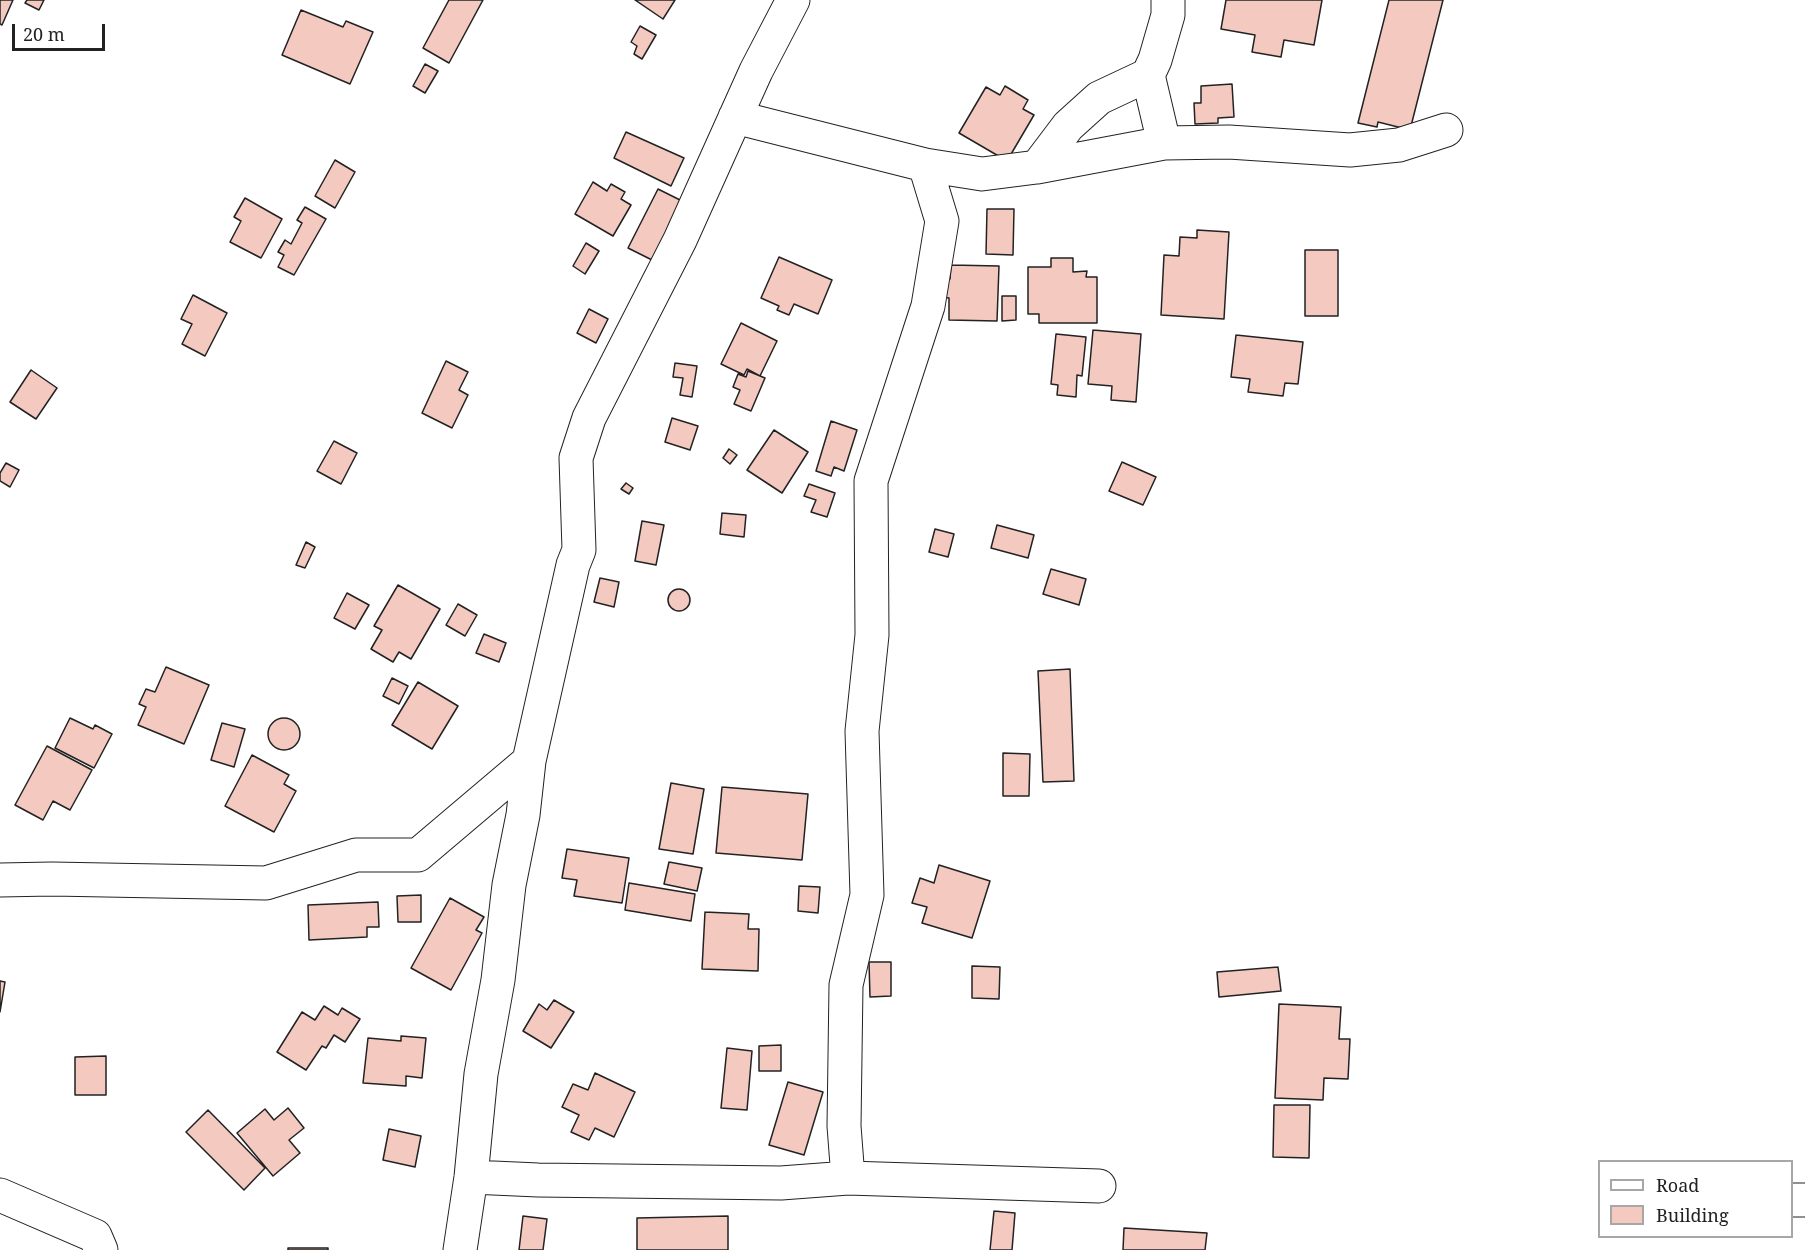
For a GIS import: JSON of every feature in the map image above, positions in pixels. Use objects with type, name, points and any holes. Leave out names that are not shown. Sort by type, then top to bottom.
[{"type":"street","points":[[460,1250],[471,1178],[480,1074],[498,981],[509,885],[523,815],[530,761],[573,566],[579,550],[576,458],[589,418],[680,240],[756,71],[794,0]]},
{"type":"street","points":[[1164,143],[1148,75],[1165,27],[1168,0]]},
{"type":"street","points":[[1037,167],[1068,126],[1099,98],[1148,75]]},
{"type":"street","points":[[735,117],[925,165],[981,174],[1037,167],[1164,143],[1229,142],[1350,150],[1399,145],[1446,130]]},
{"type":"street","points":[[848,1178],[844,1126],[846,985],[867,895],[862,731],[872,635],[871,481],[928,306],[942,221],[925,165]]},
{"type":"street","points":[[0,880],[266,883],[356,855],[418,855],[530,761]]},
{"type":"street","points":[[471,1178],[781,1183],[848,1178],[1100,1186]]},
{"type":"street","points":[[0,1195],[95,1236],[101,1250]]},
{"type":"building","points":[[0,0],[13,0],[2,25],[0,24]]},
{"type":"building","points":[[27,0],[44,0],[39,10],[25,3]]},
{"type":"building","points":[[449,0],[483,0],[449,63],[423,48]]},
{"type":"building","points":[[635,0],[675,0],[663,19]]},
{"type":"building","points":[[1226,0],[1322,0],[1314,45],[1284,40],[1281,57],[1252,52],[1255,35],[1221,29]]},
{"type":"building","points":[[1389,0],[1443,0],[1410,130],[1378,122],[1377,127],[1358,123]]},
{"type":"building","points":[[301,10],[343,27],[346,21],[373,32],[350,84],[282,55]]},
{"type":"building","points":[[640,26],[656,35],[642,59],[634,54],[637,46],[631,42]]},
{"type":"building","points":[[425,64],[438,71],[425,93],[413,86]]},
{"type":"building","points":[[1232,84],[1234,117],[1218,118],[1218,123],[1195,124],[1194,103],[1201,103],[1201,86]]},
{"type":"building","points":[[1005,86],[1028,100],[1023,109],[1034,115],[1007,161],[959,133],[986,87],[1000,95]]},
{"type":"building","points":[[626,132],[684,158],[671,186],[614,158]]},
{"type":"building","points":[[335,160],[355,172],[335,208],[315,196]]},
{"type":"building","points":[[593,182],[607,191],[611,184],[625,192],[621,199],[631,205],[613,236],[575,214]]},
{"type":"building","points":[[658,189],[684,202],[654,261],[628,248]]},
{"type":"building","points":[[245,198],[282,219],[261,258],[230,242],[241,221],[234,217]]},
{"type":"building","points":[[305,207],[326,219],[294,275],[278,267],[284,255],[278,252],[285,240],[291,244],[302,223],[297,220]]},
{"type":"building","points":[[987,209],[1014,209],[1013,255],[986,254]]},
{"type":"building","points":[[1197,230],[1229,232],[1224,319],[1161,315],[1164,255],[1179,256],[1180,237],[1197,238]]},
{"type":"building","points":[[586,243],[599,251],[585,274],[573,266]]},
{"type":"building","points":[[1305,250],[1338,250],[1338,316],[1305,316]]},
{"type":"building","points":[[779,257],[832,280],[818,314],[794,304],[789,315],[777,310],[779,306],[761,298]]},
{"type":"building","points":[[1051,258],[1073,258],[1073,272],[1087,271],[1086,277],[1097,277],[1097,323],[1039,323],[1039,314],[1028,314],[1028,267],[1051,267]]},
{"type":"building","points":[[951,265],[999,266],[997,321],[949,320],[949,298],[941,297],[942,278],[950,279]]},
{"type":"building","points":[[193,295],[227,313],[205,356],[182,344],[192,324],[181,319]]},
{"type":"building","points":[[1002,296],[1016,296],[1016,320],[1002,321]]},
{"type":"building","points":[[589,309],[608,319],[596,343],[577,333]]},
{"type":"building","points":[[741,323],[777,341],[760,376],[747,369],[744,375],[721,364]]},
{"type":"building","points":[[1093,330],[1141,334],[1136,402],[1111,400],[1112,386],[1088,384]]},
{"type":"building","points":[[1056,334],[1086,337],[1082,376],[1077,375],[1076,397],[1057,395],[1058,385],[1051,384]]},
{"type":"building","points":[[1236,335],[1303,342],[1298,384],[1285,383],[1283,396],[1248,392],[1250,379],[1231,377]]},
{"type":"building","points":[[446,361],[468,372],[459,390],[468,395],[452,428],[422,413]]},
{"type":"building","points":[[675,363],[697,366],[692,397],[680,395],[683,378],[673,377]]},
{"type":"building","points":[[31,370],[57,388],[36,419],[10,402]]},
{"type":"building","points":[[748,371],[765,378],[751,411],[734,404],[740,390],[733,387],[738,374],[746,377]]},
{"type":"building","points":[[672,418],[698,426],[690,450],[665,442]]},
{"type":"building","points":[[831,421],[857,430],[844,471],[834,467],[831,476],[816,471]]},
{"type":"building","points":[[774,430],[808,452],[782,493],[747,470]]},
{"type":"building","points":[[334,441],[357,453],[341,484],[317,471]]},
{"type":"building","points":[[729,449],[737,455],[730,464],[723,458]]},
{"type":"building","points":[[1122,462],[1156,477],[1143,505],[1109,491]]},
{"type":"building","points":[[6,463],[19,470],[10,487],[0,481],[0,473]]},
{"type":"building","points":[[626,483],[633,488],[629,494],[621,489]]},
{"type":"building","points":[[809,484],[835,493],[827,517],[811,512],[816,500],[804,496]]},
{"type":"building","points":[[722,513],[746,515],[744,537],[720,534]]},
{"type":"building","points":[[642,521],[664,525],[656,565],[635,561]]},
{"type":"building","points":[[997,525],[1034,535],[1028,558],[991,548]]},
{"type":"building","points":[[935,529],[954,534],[948,557],[929,552]]},
{"type":"building","points":[[306,542],[315,547],[305,568],[296,565]]},
{"type":"building","points":[[1051,569],[1086,579],[1079,605],[1043,594]]},
{"type":"building","points":[[600,578],[619,582],[614,607],[594,602]]},
{"type":"building","points":[[398,585],[440,609],[411,659],[399,652],[393,662],[371,649],[382,630],[374,626]]},
{"type":"building","points":[[675,589],[683,589],[690,596],[690,604],[683,611],[675,611],[668,604],[668,596]]},
{"type":"building","points":[[347,593],[369,605],[355,629],[334,618]]},
{"type":"building","points":[[458,604],[477,615],[465,636],[446,625]]},
{"type":"building","points":[[484,634],[506,643],[499,662],[476,653]]},
{"type":"building","points":[[166,667],[209,685],[184,744],[138,725],[146,707],[139,704],[146,689],[155,692]]},
{"type":"building","points":[[1070,669],[1074,781],[1043,782],[1038,671]]},
{"type":"building","points":[[392,678],[408,686],[399,704],[383,696]]},
{"type":"building","points":[[418,682],[458,706],[432,749],[392,725]]},
{"type":"building","points":[[70,718],[93,729],[95,725],[112,734],[94,768],[55,748]]},
{"type":"building","points":[[284,718],[296,722],[300,734],[296,746],[284,750],[272,746],[268,734],[272,722]]},
{"type":"building","points":[[222,723],[245,729],[234,767],[211,760]]},
{"type":"building","points":[[47,746],[92,770],[70,810],[53,801],[43,820],[15,805]]},
{"type":"building","points":[[1003,753],[1030,754],[1029,796],[1003,796]]},
{"type":"building","points":[[252,755],[289,775],[284,784],[296,791],[274,832],[225,806]]},
{"type":"building","points":[[671,783],[704,789],[693,854],[659,849]]},
{"type":"building","points":[[722,787],[808,794],[802,860],[716,853]]},
{"type":"building","points":[[567,849],[629,858],[622,903],[574,896],[577,880],[562,878]]},
{"type":"building","points":[[669,862],[702,868],[697,891],[664,884]]},
{"type":"building","points":[[939,865],[990,881],[972,938],[922,923],[927,907],[912,903],[920,878],[934,883]]},
{"type":"building","points":[[629,883],[695,894],[691,921],[625,910]]},
{"type":"building","points":[[799,886],[820,887],[818,913],[798,911]]},
{"type":"building","points":[[421,895],[421,922],[398,922],[397,896]]},
{"type":"building","points":[[450,898],[484,917],[476,930],[482,933],[451,990],[411,968]]},
{"type":"building","points":[[378,902],[379,927],[367,927],[367,937],[309,940],[308,905]]},
{"type":"building","points":[[705,912],[749,914],[748,929],[759,929],[758,971],[702,969]]},
{"type":"building","points":[[869,962],[891,962],[891,996],[870,997]]},
{"type":"building","points":[[972,966],[1000,967],[999,999],[972,998]]},
{"type":"building","points":[[1278,967],[1281,991],[1219,997],[1217,972]]},
{"type":"building","points":[[0,981],[5,982],[0,1012]]},
{"type":"building","points":[[554,1000],[574,1012],[551,1048],[523,1031],[539,1004],[547,1010]]},
{"type":"building","points":[[1279,1004],[1341,1007],[1339,1039],[1350,1039],[1348,1079],[1324,1078],[1323,1100],[1275,1098]]},
{"type":"building","points":[[324,1006],[338,1015],[342,1008],[360,1019],[345,1042],[334,1035],[326,1048],[322,1046],[306,1070],[277,1052],[302,1012],[315,1020]]},
{"type":"building","points":[[401,1036],[426,1038],[422,1078],[406,1076],[406,1086],[363,1083],[368,1038],[401,1041]]},
{"type":"building","points":[[781,1045],[781,1071],[759,1071],[759,1046]]},
{"type":"building","points":[[727,1048],[752,1051],[747,1110],[721,1108]]},
{"type":"building","points":[[106,1056],[106,1095],[75,1095],[75,1057]]},
{"type":"building","points":[[595,1073],[635,1092],[614,1137],[595,1128],[589,1140],[571,1132],[579,1115],[562,1107],[573,1084],[588,1090]]},
{"type":"building","points":[[788,1082],[823,1092],[804,1155],[769,1145]]},
{"type":"building","points":[[1274,1105],[1310,1105],[1309,1158],[1273,1157]]},
{"type":"building","points":[[288,1108],[304,1128],[289,1140],[300,1153],[273,1176],[237,1133],[265,1109],[274,1120]]},
{"type":"building","points":[[208,1110],[265,1168],[244,1190],[186,1132]]},
{"type":"building","points":[[389,1129],[421,1136],[415,1167],[383,1160]]},
{"type":"building","points":[[994,1211],[1015,1213],[1012,1250],[990,1250]]},
{"type":"building","points":[[523,1216],[547,1219],[543,1250],[519,1250]]},
{"type":"building","points":[[728,1216],[728,1250],[637,1250],[637,1218]]},
{"type":"building","points":[[1124,1228],[1207,1233],[1205,1250],[1123,1250]]},
{"type":"building","points":[[288,1248],[328,1248],[328,1250],[288,1250]]}]
